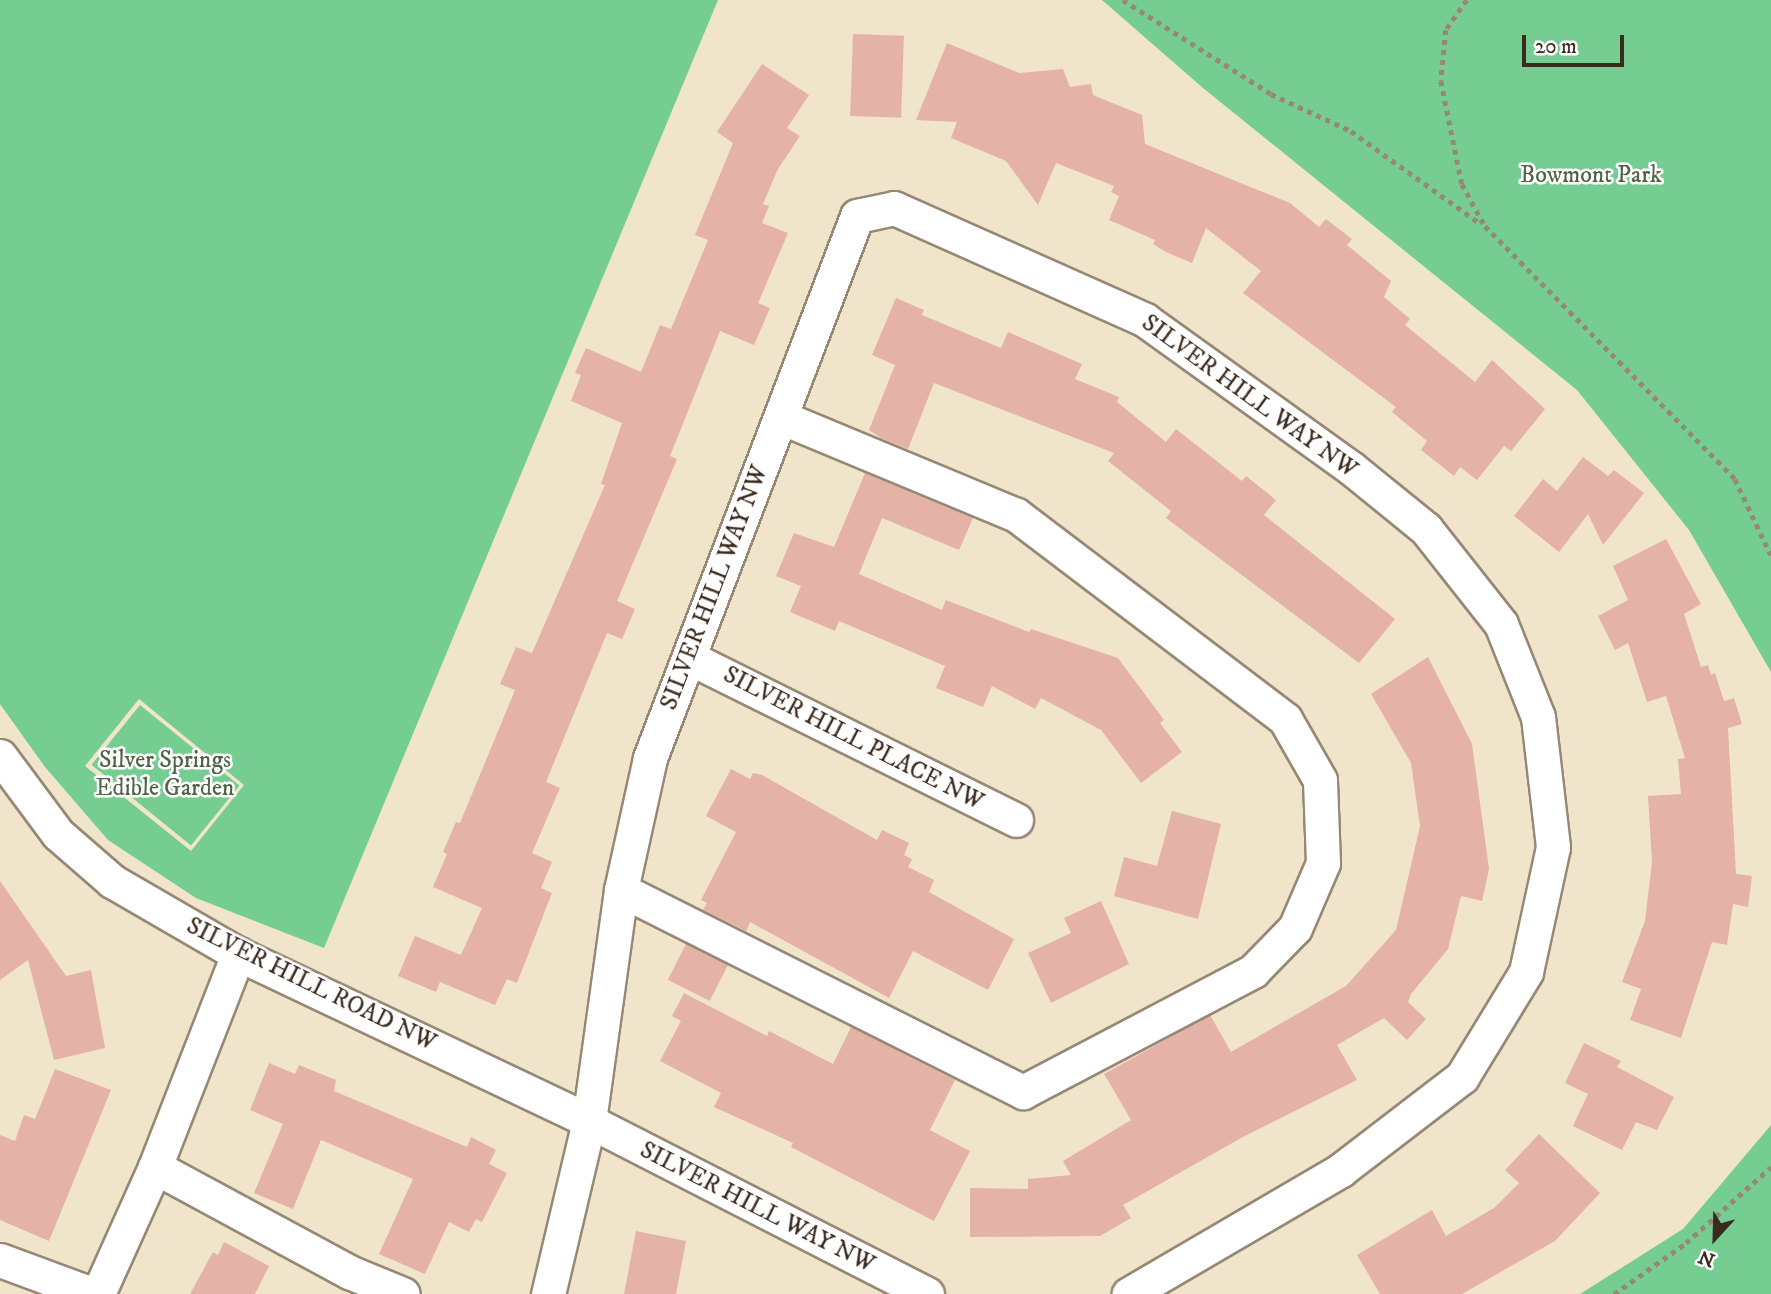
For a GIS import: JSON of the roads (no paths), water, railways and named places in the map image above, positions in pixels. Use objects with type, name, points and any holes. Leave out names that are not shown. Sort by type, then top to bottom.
[{"type":"street","name":"SILVER HILL WAY NW","points":[[548,1294],[589,1121],[621,890],[650,758],[857,216],[894,208],[1145,320],[1351,468],[1426,529],[1493,614],[1534,706],[1553,847],[1527,972],[1462,1077],[1341,1170],[1129,1294]]},
{"type":"street","points":[[621,890],[1023,1092],[1253,971],[1295,928],[1324,863],[1321,780],[1285,719],[1016,515],[781,417]]},
{"type":"street","name":"SILVER HILL PLACE NW","points":[[690,658],[1016,820]]},
{"type":"street","name":"SILVER HILL ROAD NW","points":[[0,757],[58,834],[112,881],[238,954],[589,1121]]},
{"type":"street","points":[[98,1294],[155,1167],[238,954]]},
{"type":"street","name":"SILVER HILL WAY NW","points":[[589,1121],[927,1294]]},
{"type":"street","points":[[155,1167],[346,1283],[403,1294]]},
{"type":"street","points":[[0,1260],[92,1294]]},
{"type":"park label","name":"Bowmont Park","points":[[1591,176]]},
{"type":"park label","name":"Silver Springs Edible Garden","points":[[165,775]]}]
